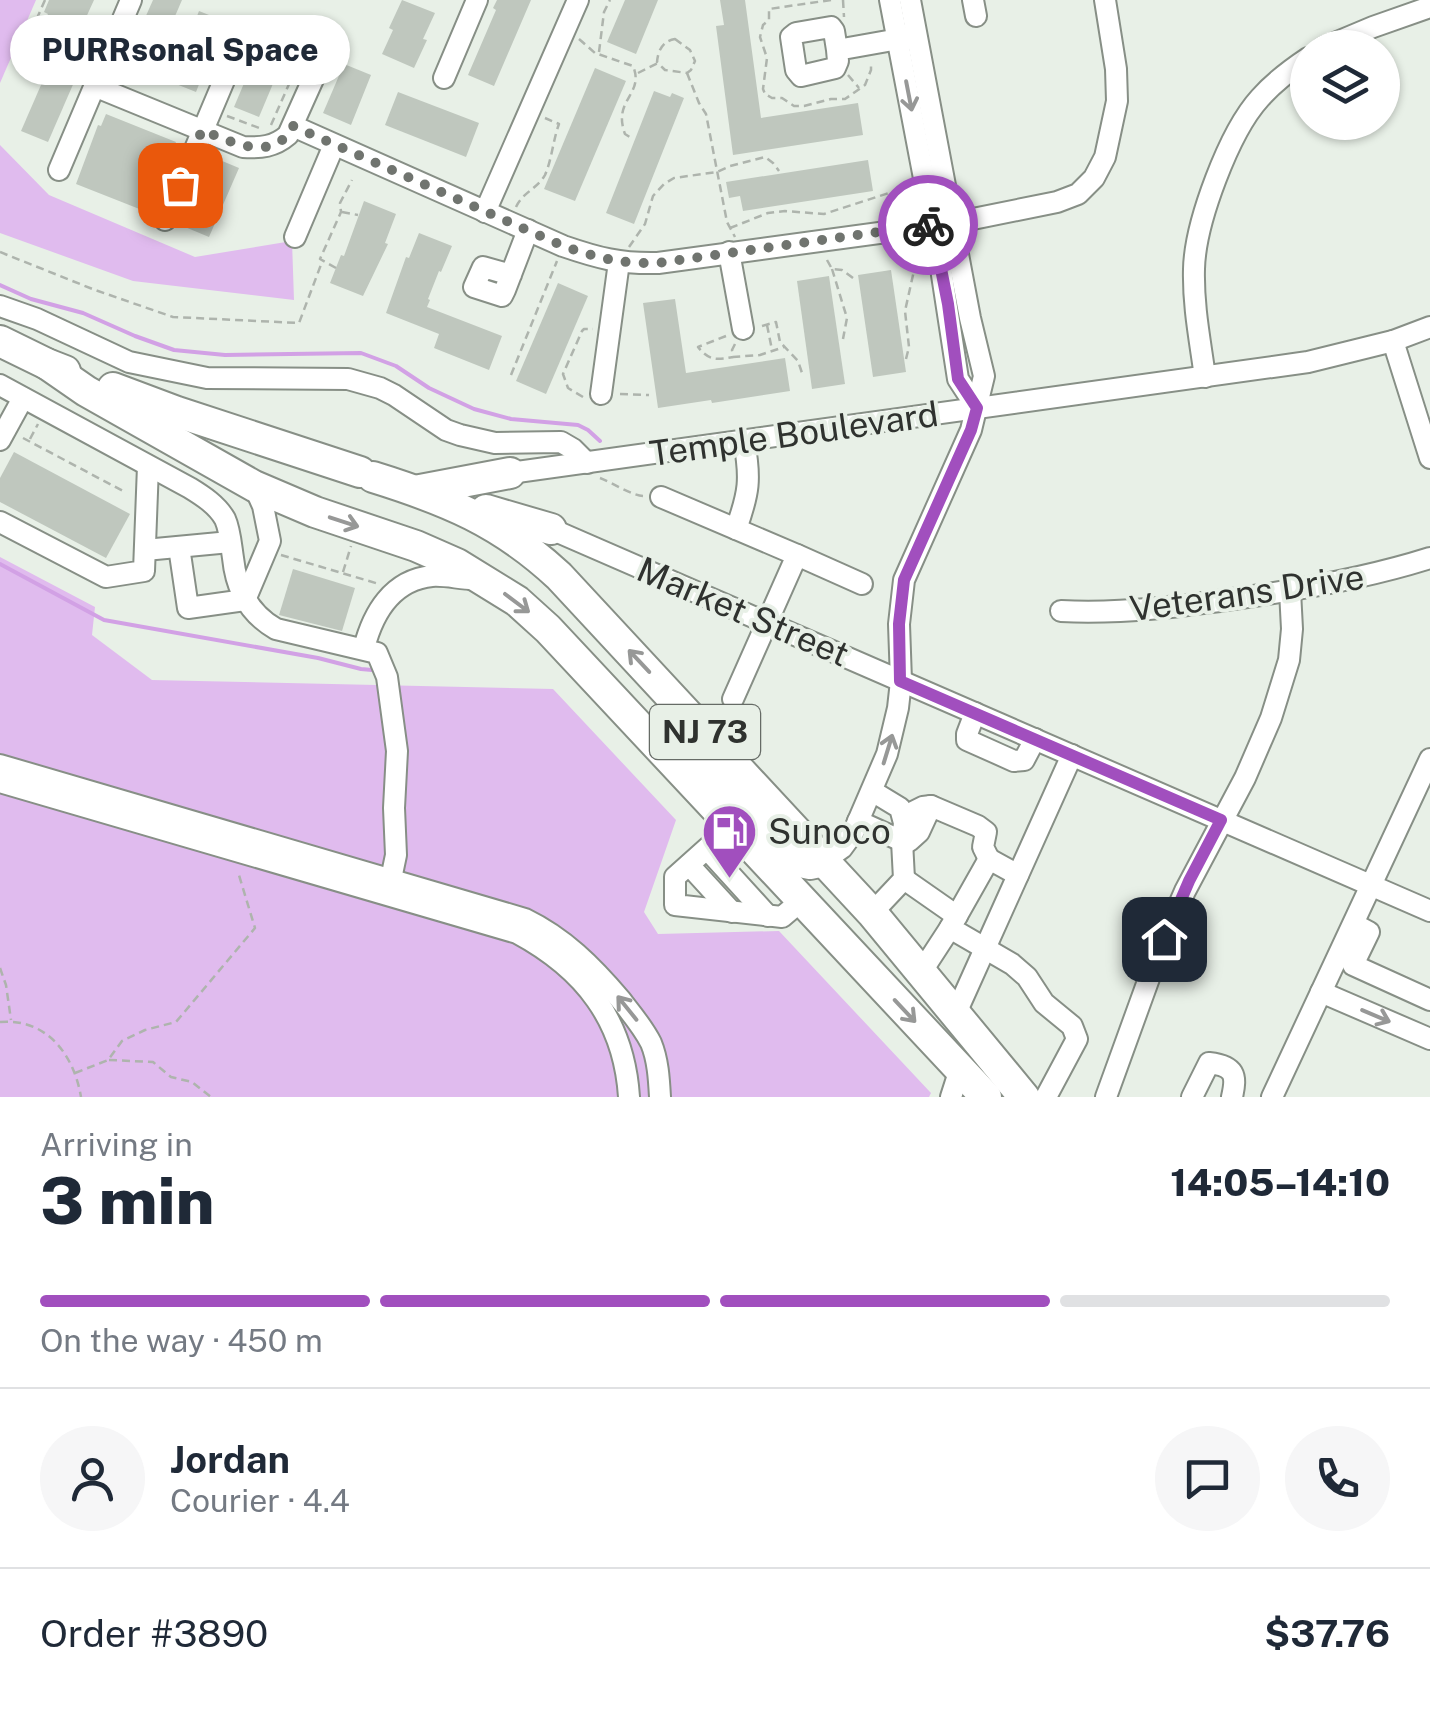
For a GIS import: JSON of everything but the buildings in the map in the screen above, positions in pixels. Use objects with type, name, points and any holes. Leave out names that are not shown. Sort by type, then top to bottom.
[{"type":"highway","name":"NJ 73","points":[[0,340],[47,364],[176,412],[452,504],[494,526],[531,552],[559,576],[872,913],[1024,1097]]},
{"type":"highway","name":"NJ 73","points":[[47,364],[86,391],[254,486],[315,512],[430,551],[484,580],[533,615],[802,902],[956,1083],[986,1097]]},
{"type":"highway","points":[[416,490],[510,473]]},
{"type":"highway","points":[[452,504],[504,514],[551,529]]},
{"type":"highway","points":[[619,706],[710,773],[796,861],[824,861]]},
{"type":"street","points":[[59,170],[131,0]]},
{"type":"street","points":[[444,78],[477,0]]},
{"type":"street","points":[[485,212],[578,0]]},
{"type":"street","points":[[824,861],[842,848],[858,822],[892,738],[898,708],[904,580],[971,430],[977,408],[958,379],[960,320],[943,223],[907,37],[890,0]]},
{"type":"street","points":[[907,37],[910,0]]},
{"type":"street","points":[[293,126],[563,246],[622,263],[658,263],[943,223],[1068,199],[1094,178],[1106,157],[1117,102],[1115,60],[1104,0]]},
{"type":"street","points":[[1364,30],[1430,7]]},
{"type":"street","points":[[165,220],[244,33]]},
{"type":"street","points":[[837,50],[907,37]]},
{"type":"street","points":[[94,86],[242,147],[255,148],[279,143],[288,135],[323,58]]},
{"type":"street","points":[[1205,376],[1194,311],[1194,264],[1206,210],[1239,126],[1258,99],[1290,70]]},
{"type":"street","points":[[295,237],[334,145]]},
{"type":"street","points":[[511,275],[519,226]]},
{"type":"street","points":[[728,252],[743,329]]},
{"type":"street","points":[[602,394],[622,263]]},
{"type":"street","points":[[0,306],[129,362],[207,378],[348,379],[380,388],[460,435],[495,443],[561,442],[574,448],[588,468]]},
{"type":"street","name":"Temple Boulevard","points":[[510,473],[588,468],[744,441],[1308,362],[1393,341],[1430,327]]},
{"type":"street","points":[[1393,341],[1430,458]]},
{"type":"street","points":[[0,385],[211,502],[226,521],[234,570],[245,600],[260,618],[276,628],[377,653],[388,683],[397,768],[396,855],[391,879]]},
{"type":"street","points":[[9,437],[23,398]]},
{"type":"street","points":[[736,529],[747,499],[744,441]]},
{"type":"street","points":[[0,522],[106,578],[144,571],[148,466]]},
{"type":"street","points":[[245,600],[270,541],[263,506],[254,486]]},
{"type":"street","points":[[661,497],[862,584]]},
{"type":"street","name":"Market Street","points":[[551,529],[1430,911]]},
{"type":"street","points":[[145,550],[230,542]]},
{"type":"street","points":[[179,547],[188,608],[245,600]]},
{"type":"street","points":[[733,700],[797,555]]},
{"type":"street","name":"Veterans Drive","points":[[1061,611],[1131,611],[1290,591],[1354,580],[1430,558]]},
{"type":"street","points":[[364,648],[380,606],[402,587],[432,576],[484,580]]},
{"type":"street","points":[[1106,1097],[1172,920],[1245,778],[1285,680],[1292,629],[1290,591]]},
{"type":"street","points":[[956,1013],[1072,755]]},
{"type":"street","points":[[1329,995],[1354,924],[1430,758]]},
{"type":"street","points":[[0,765],[540,926],[578,954],[636,1017],[657,1061],[660,1097]]},
{"type":"street","points":[[0,782],[517,933],[568,968],[598,1000],[618,1040],[629,1097]]},
{"type":"street","points":[[872,791],[900,808],[904,823],[904,879],[872,913]]},
{"type":"street","points":[[858,822],[902,840],[915,838],[930,806]]},
{"type":"street","points":[[903,817],[930,806],[983,829],[983,848],[989,859],[1018,874]]},
{"type":"street","points":[[732,826],[676,877],[675,905],[782,917],[802,902]]},
{"type":"street","points":[[707,848],[768,916]]},
{"type":"street","points":[[922,972],[989,859]]},
{"type":"street","points":[[689,864],[732,912]]},
{"type":"street","points":[[904,879],[984,950],[1012,964],[1027,977],[1044,1003],[1076,1032],[1077,1039],[1046,1097]]},
{"type":"street","points":[[1272,1097],[1369,932],[1354,924]]},
{"type":"street","points":[[1353,965],[1430,1000]]},
{"type":"street","points":[[1329,995],[1430,1039]]},
{"type":"street","points":[[1192,1097],[1210,1063],[1232,1071],[1236,1079],[1232,1097]]},
{"type":"path","points":[[45,0],[38,16],[40,22],[88,43]]},
{"type":"path","points":[[599,54],[604,12],[610,0]]},
{"type":"path","points":[[564,32],[599,54],[633,66],[636,83],[620,117],[625,134],[633,139]]},
{"type":"path","points":[[670,40],[681,40],[695,61],[688,73],[664,70],[658,63],[658,53],[670,40]]},
{"type":"path","points":[[211,110],[268,132],[304,50],[323,58]]},
{"type":"path","points":[[636,74],[658,63]]},
{"type":"path","points":[[688,73],[706,114],[734,233],[736,244],[728,244],[728,252]]},
{"type":"path","points":[[519,226],[520,199],[544,176],[559,124],[529,112]]},
{"type":"path","points":[[622,263],[631,241],[645,224],[658,190],[674,178],[717,172],[765,158],[778,170]]},
{"type":"path","points":[[0,252],[173,317],[299,323],[320,259],[341,212],[340,203],[352,180]]},
{"type":"path","points":[[730,228],[768,212],[824,214],[890,194],[902,200],[907,220]]},
{"type":"path","points":[[341,212],[358,215]]},
{"type":"path","points":[[906,359],[910,347],[905,311],[915,266],[910,237]]},
{"type":"path","points":[[823,239],[847,318],[843,339]]},
{"type":"path","points":[[511,376],[563,246]]},
{"type":"path","points":[[322,262],[336,268]]},
{"type":"path","points":[[832,270],[842,270],[857,281]]},
{"type":"path","points":[[784,347],[760,356],[715,361],[698,348],[743,329],[776,322],[780,342],[798,361],[802,373]]},
{"type":"path","points":[[767,325],[772,352]]},
{"type":"path","points":[[602,330],[588,328],[582,332],[564,374],[568,388],[579,397],[589,398],[602,394],[649,394]]},
{"type":"path","points":[[733,357],[732,350],[743,329]]},
{"type":"path","points":[[29,441],[41,418]]},
{"type":"path","points":[[9,437],[29,441],[123,491]]},
{"type":"path","points":[[588,468],[636,495],[661,497]]},
{"type":"path","points":[[342,573],[352,542]]},
{"type":"path","points":[[265,553],[381,585]]},
{"type":"path","points":[[108,1060],[122,1041],[144,1030],[176,1022],[256,928],[237,862]]},
{"type":"path","points":[[0,968],[11,1021]]},
{"type":"path","points":[[0,1022],[11,1021],[45,1033],[72,1062],[81,1097]]},
{"type":"path","points":[[76,1073],[108,1060],[153,1062],[171,1077],[192,1082],[211,1097]]},
{"type":"shaded area","points":[[0,0],[36,0],[0,83]]},
{"type":"shaded area","points":[[0,145],[49,195],[195,257],[292,241],[294,300],[133,281],[0,233]]},
{"type":"shaded area","points":[[0,557],[95,607],[92,635],[152,680],[553,689],[676,820],[644,912],[658,934],[779,931],[931,1093],[929,1097],[0,1097]]},
{"type":"waterway","points":[[0,285],[174,350],[225,355],[361,353],[396,366],[429,388],[474,409],[511,419],[578,425],[600,441]]},
{"type":"waterway","points":[[0,564],[104,620],[372,670]]},
{"type":"way so far","points":[[180,185],[202,130],[242,147],[255,148],[279,143],[293,126],[563,246],[625,264],[658,263],[928,225]]},
{"type":"place","name":"PURRsonal Space","points":[[180,185]]},
{"type":"place","name":"Sunoco","points":[[729,881]]},
{"type":"route","points":[[928,225],[932,224],[940,262],[958,379],[977,408],[971,430],[904,580],[899,624],[900,681],[1221,820],[1164,939]]}]
